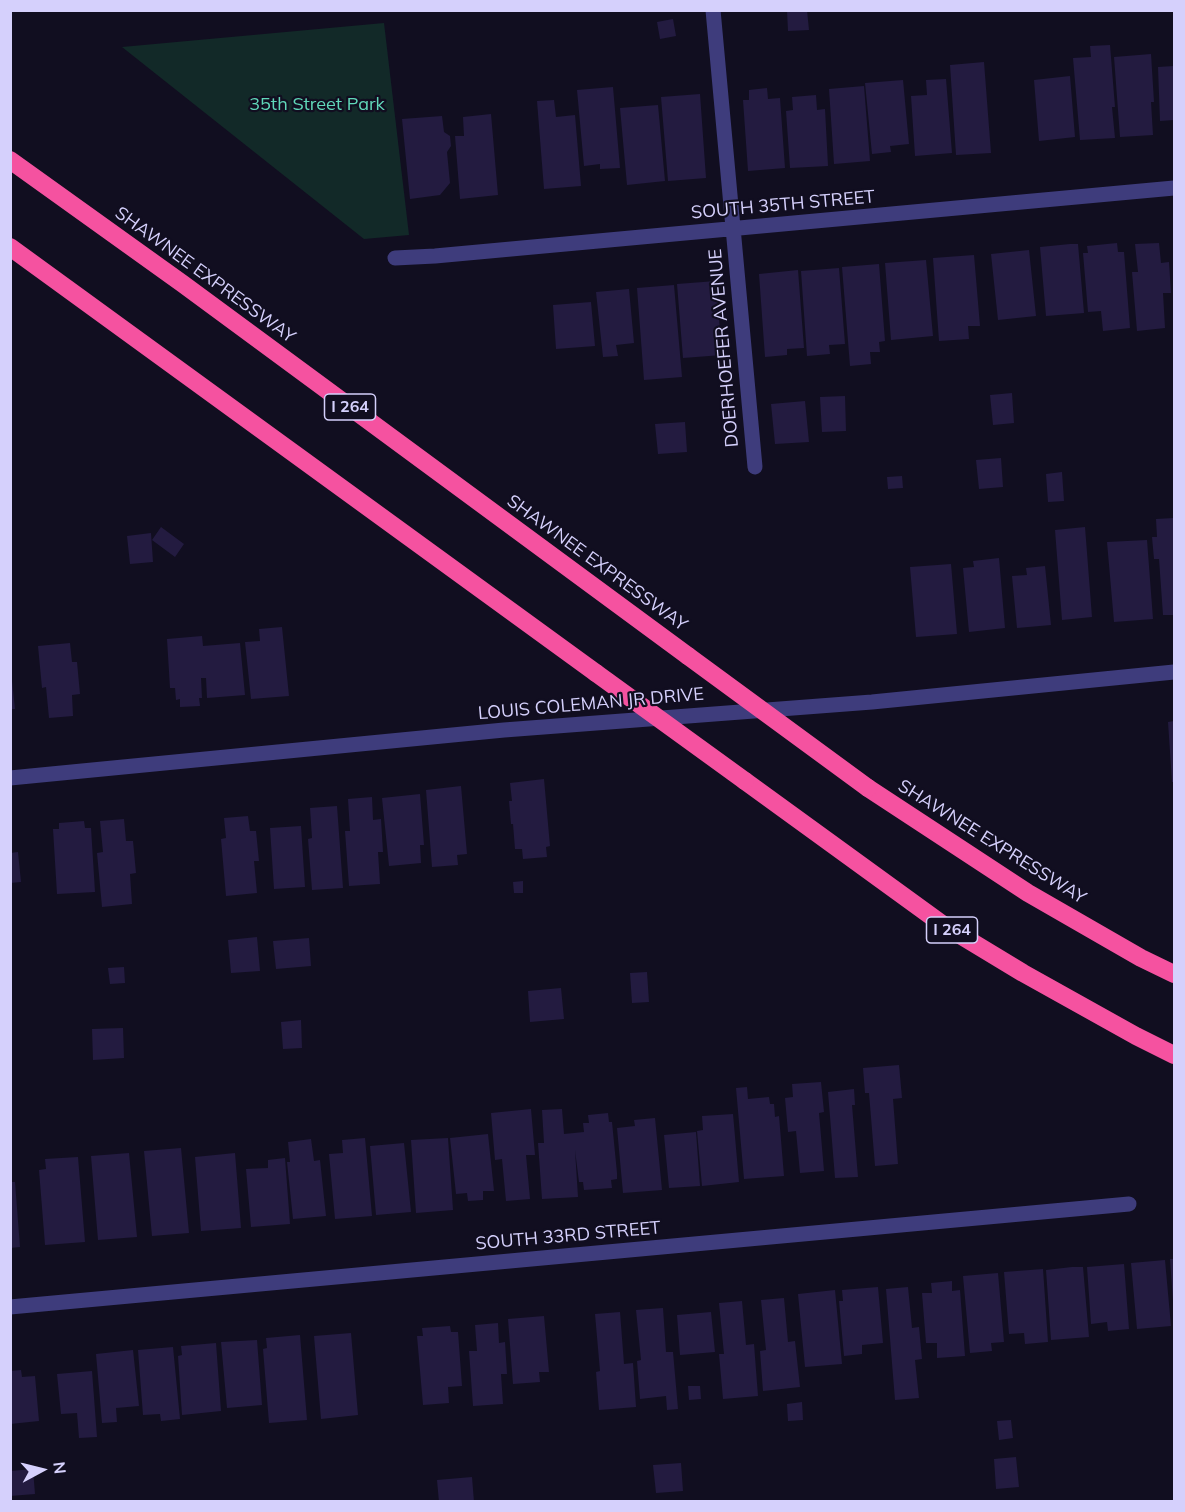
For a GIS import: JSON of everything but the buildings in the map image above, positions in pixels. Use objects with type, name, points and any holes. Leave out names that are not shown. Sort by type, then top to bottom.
[{"type":"highway","name":"SHAWNEE EXPRESSWAY","points":[[10,160],[183,284],[868,788],[1028,893],[1141,958],[1174,974]]},
{"type":"highway","name":"I 264","points":[[10,247],[942,924],[1023,973],[1174,1055]]},
{"type":"street","name":"DOERHOEFER AVENUE","points":[[713,10],[755,467]]},
{"type":"street","name":"SOUTH 35TH STREET","points":[[395,258],[1174,188]]},
{"type":"street","name":"LOUIS COLEMAN JR DRIVE","points":[[10,778],[504,730],[873,702],[1174,672]]},
{"type":"street","name":"SOUTH 33RD STREET","points":[[10,1307],[1129,1204]]},
{"type":"green space","name":"35th Street Park","points":[[384,23],[409,235],[364,239],[122,47]]}]
